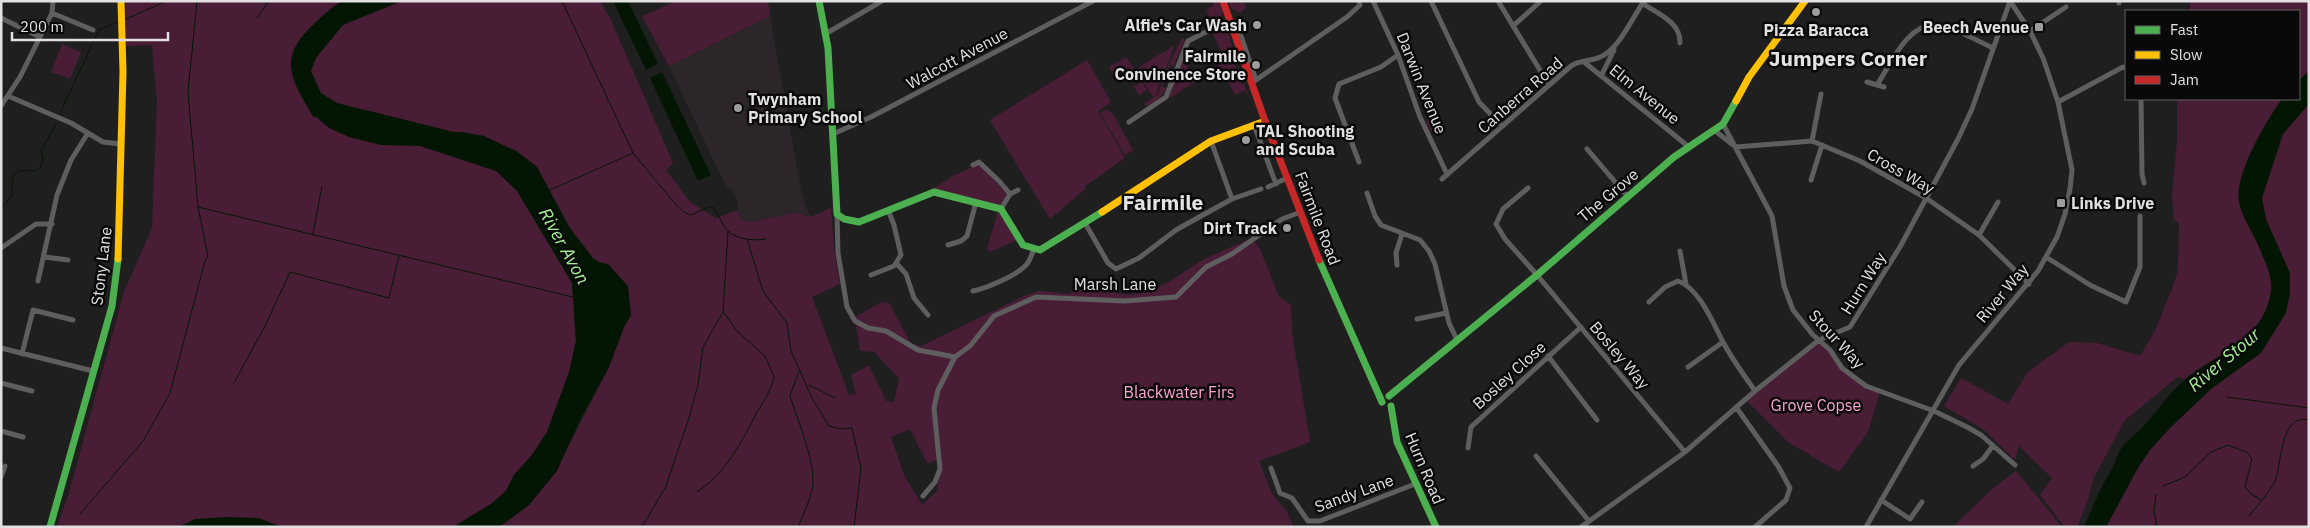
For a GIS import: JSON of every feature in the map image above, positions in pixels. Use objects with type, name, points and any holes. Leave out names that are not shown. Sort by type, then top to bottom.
[{"type":"street","points":[[1,106],[20,77],[52,13],[53,1]]},
{"type":"street","name":"Stony Lane","points":[[50,527],[112,306],[117,275],[120,242],[123,26],[120,1]]},
{"type":"street","points":[[819,1],[826,33],[838,253],[847,307],[855,321],[868,328],[886,332],[918,350],[955,357]]},
{"type":"street","points":[[826,33],[882,1]]},
{"type":"street","name":"Walcott Avenue","points":[[833,134],[871,117],[1093,1]]},
{"type":"street","name":"Fairmile Road","points":[[1223,1],[1254,81],[1265,121],[1322,268],[1374,385],[1387,401]]},
{"type":"street","points":[[1254,81],[1347,17],[1359,3],[1365,1]]},
{"type":"street","name":"Darwin Avenue","points":[[1373,1],[1398,55],[1420,117],[1447,174]]},
{"type":"street","points":[[1431,1],[1479,102],[1502,126]]},
{"type":"street","points":[[1498,1],[1549,85]]},
{"type":"street","points":[[1513,26],[1541,1]]},
{"type":"street","name":"The Grove","points":[[1387,401],[1674,157],[1723,124],[1749,77],[1805,1]]},
{"type":"street","name":"River Way","points":[[1866,527],[1959,365],[1997,318],[2029,284],[2057,237],[2065,214],[2072,170],[2058,102],[2043,58],[2030,31],[2010,1]]},
{"type":"street","name":"Hurn Way","points":[[1581,527],[1684,452],[1755,391],[1819,340],[1850,327],[1900,247],[1972,108],[2010,1]]},
{"type":"street","points":[[1643,2],[1676,26],[1681,33],[1680,43]]},
{"type":"street","name":"Canberra Road","points":[[1601,76],[1619,40],[1643,2]]},
{"type":"street","points":[[2030,31],[2066,7]]},
{"type":"street","points":[[52,13],[93,30]]},
{"type":"street","points":[[1,18],[40,37]]},
{"type":"street","points":[[1128,122],[1166,97],[1188,41],[1230,20]]},
{"type":"street","points":[[1877,85],[1911,34],[1925,27],[1939,25],[1993,48]]},
{"type":"street","name":"Canberra Road","points":[[1442,179],[1576,62],[1584,62],[1605,55],[1619,40]]},
{"type":"street","points":[[1359,158],[1335,98],[1336,90],[1339,84],[1381,67],[1398,55]]},
{"type":"street","name":"Elm Avenue","points":[[1584,62],[1690,147]]},
{"type":"street","points":[[2058,102],[2101,78],[2125,68]]},
{"type":"street","points":[[1867,82],[1884,87]]},
{"type":"street","points":[[1736,147],[1812,141],[1821,94]]},
{"type":"street","points":[[8,96],[71,123],[103,142],[121,144]]},
{"type":"street","points":[[2141,100],[2141,165],[2144,183]]},
{"type":"street","points":[[837,214],[844,219],[859,222],[934,192],[1001,209],[1008,216],[1021,243],[1034,249],[1047,247],[1211,141],[1265,121]]},
{"type":"street","name":"Stour Way","points":[[1723,124],[1772,216],[1784,286],[1793,310],[1830,350],[1842,368],[1866,386],[1934,411],[1981,435],[1992,447],[2015,465]]},
{"type":"street","name":"Fairmile Road","points":[[1254,125],[1276,184]]},
{"type":"street","name":"Stour Way","points":[[1714,130],[1736,147]]},
{"type":"street","points":[[38,281],[58,195],[71,160],[88,133]]},
{"type":"street","points":[[1211,141],[1232,199]]},
{"type":"street","name":"Cross Way","points":[[1812,141],[1860,160],[1926,198],[1979,235],[2029,284]]},
{"type":"street","points":[[1811,180],[1822,146]]},
{"type":"street","points":[[1587,149],[1628,197]]},
{"type":"street","points":[[973,165],[978,162],[1010,194]]},
{"type":"street","points":[[1268,187],[1287,178]]},
{"type":"street","name":"Bosley Way","points":[[1528,188],[1503,209],[1496,224],[1505,239],[1581,327],[1684,452]]},
{"type":"street","points":[[1085,223],[1108,263],[1116,269],[1126,265],[1176,230],[1232,199],[1261,189]]},
{"type":"street","points":[[1001,209],[1010,194],[1018,190]]},
{"type":"street","points":[[1367,193],[1378,222],[1386,228],[1420,240],[1429,251],[1435,264],[1446,313],[1457,340]]},
{"type":"street","points":[[948,245],[961,241],[966,236],[976,202]]},
{"type":"street","points":[[1979,235],[1998,202]]},
{"type":"street","points":[[871,275],[889,270],[897,264],[901,252],[888,210]]},
{"type":"street","name":"Marsh Lane","points":[[923,496],[935,482],[940,469],[934,408],[938,390],[955,357],[970,346],[994,316],[1036,296],[1125,301],[1176,297],[1206,267],[1232,254],[1282,219],[1301,212]]},
{"type":"street","points":[[2046,257],[2090,285],[2126,302],[2140,267],[2140,216]]},
{"type":"street","points":[[1,248],[36,224],[52,224]]},
{"type":"street","points":[[1397,265],[1396,253],[1402,234]]},
{"type":"street","points":[[973,291],[995,283],[1026,266],[1034,249]]},
{"type":"street","points":[[1680,251],[1686,284],[1712,317],[1723,342],[1755,391]]},
{"type":"street","points":[[45,257],[68,260]]},
{"type":"street","points":[[897,264],[906,274],[914,298],[928,315]]},
{"type":"street","points":[[1649,302],[1665,287],[1678,281],[1686,284]]},
{"type":"street","points":[[22,354],[33,310],[73,320]]},
{"type":"street","points":[[1417,319],[1446,313]]},
{"type":"street","name":"Bosley Close","points":[[1468,448],[1471,427],[1581,327]]},
{"type":"street","points":[[1688,367],[1723,342]]},
{"type":"street","points":[[1,348],[93,371]]},
{"type":"street","points":[[1548,356],[1597,420]]},
{"type":"street","points":[[1,383],[32,391]]},
{"type":"street","name":"Hurn Road","points":[[1387,401],[1397,442],[1436,527]]},
{"type":"street","points":[[1736,407],[1778,466],[1790,488],[1786,500],[1755,527]]},
{"type":"street","points":[[1,431],[23,437]]},
{"type":"street","points":[[1973,466],[1983,459],[1992,447]]},
{"type":"street","points":[[1536,456],[1589,521]]},
{"type":"street","points":[[1,477],[5,466]]},
{"type":"street","name":"Sandy Lane","points":[[1271,468],[1280,493],[1292,498],[1308,521],[1320,521],[1416,484]]},
{"type":"street","points":[[1881,500],[1910,518],[1922,502]]},
{"type":"shaded area","name":"Twynham Primary School","points":[[770,16],[802,195],[810,217],[796,213],[749,222],[740,219],[737,201],[731,187],[727,189],[669,66]]},
{"type":"green space","name":"Blackwater Firs","points":[[126,1],[600,1],[611,20],[673,163],[666,170],[691,203],[716,218],[738,210],[740,219],[749,222],[796,213],[810,217],[831,208],[834,249],[840,284],[812,297],[849,395],[856,394],[851,375],[869,365],[886,401],[894,402],[899,378],[874,352],[860,351],[855,317],[882,302],[889,303],[911,343],[921,346],[1024,296],[1039,291],[1069,294],[1096,281],[1110,290],[1124,294],[1138,294],[1151,290],[1203,260],[1252,238],[1260,249],[1279,297],[1291,305],[1292,333],[1310,442],[1259,461],[1272,494],[1287,512],[1294,527],[499,527],[520,512],[573,438],[609,367],[624,327],[631,315],[569,277],[572,283],[576,341],[569,372],[547,432],[532,455],[514,475],[506,491],[491,504],[453,527],[282,527],[258,518],[195,519],[179,527],[57,527],[69,493],[124,292],[152,228],[157,101],[152,45],[126,46]],"holes":[[[910,429],[927,463],[942,459],[937,491],[922,505],[904,475],[891,437]]]},
{"type":"green space","points":[[676,1],[768,1],[770,16],[669,66],[642,16]]},
{"type":"green space","points":[[1213,1],[1219,1],[1222,14],[1213,23],[1206,10],[1214,5]]},
{"type":"green space","points":[[1237,1],[1238,4],[1243,2],[1246,7],[1240,13],[1231,8],[1229,2]]},
{"type":"green space","points":[[2190,1],[2309,1],[2309,71],[2306,74],[2309,78],[2309,527],[2106,527],[2139,466],[2150,450],[2206,394],[2179,376],[2125,420],[2094,477],[2088,500],[2077,527],[2065,527],[2040,495],[2052,478],[2019,446],[2015,460],[1983,429],[1944,406],[1961,378],[2008,404],[2027,373],[2069,342],[2097,343],[2140,356],[2155,331],[2178,270],[2179,224],[2174,219],[2172,195],[2177,141],[2177,100],[2300,100],[2300,10],[2190,10]]},
{"type":"green space","points":[[1223,27],[1228,30],[1237,70],[1227,80],[1213,57],[1221,52],[1213,33]]},
{"type":"green space","points":[[1183,37],[1185,42],[1175,62],[1172,57]]},
{"type":"green space","points":[[62,44],[81,52],[70,79],[51,72]]},
{"type":"green space","points":[[1175,44],[1156,95],[1153,97],[1136,69],[1165,51],[1168,54],[1166,51]]},
{"type":"green space","points":[[1126,57],[1137,73],[1135,74],[1132,70],[1114,80],[1109,67]]},
{"type":"green space","points":[[1184,57],[1187,61],[1185,63],[1196,81],[1170,98],[1174,83],[1178,84],[1181,74],[1178,73]]},
{"type":"green space","points":[[1171,58],[1175,62],[1174,66],[1170,65],[1168,71],[1172,72],[1168,81],[1165,80],[1162,87],[1166,88],[1155,102],[1146,106],[1144,104],[1158,94]]},
{"type":"green space","points":[[1087,60],[1111,102],[1098,111],[1125,158],[1085,186],[1086,188],[1050,219],[990,120]]},
{"type":"green space","points":[[1238,72],[1250,98],[1245,90],[1235,95],[1228,81]]},
{"type":"green space","points":[[1138,75],[1147,90],[1139,95],[1134,86],[1140,83],[1136,76]]},
{"type":"green space","points":[[1107,110],[1113,114],[1133,150],[1125,155],[1100,113]]},
{"type":"green space","points":[[1437,116],[1442,127],[1431,132],[1426,121]]},
{"type":"green space","points":[[979,164],[1007,194],[1000,206],[933,189],[953,176]]},
{"type":"green space","points":[[998,210],[1017,240],[990,252],[987,250]]},
{"type":"green space","name":"Grove Copse","points":[[1819,340],[1842,368],[1880,392],[1868,432],[1839,472],[1788,442],[1745,399]]},
{"type":"green space","points":[[2016,471],[2062,527],[1953,527],[1991,490]]},
{"type":"water","name":"River Avon","points":[[342,1],[402,1],[343,25],[316,58],[311,71],[321,93],[337,103],[454,132],[484,136],[518,152],[537,167],[570,228],[593,258],[608,264],[628,286],[631,315],[624,327],[609,367],[581,418],[557,471],[529,505],[499,527],[453,527],[491,504],[506,491],[514,475],[532,455],[547,432],[569,372],[576,341],[572,283],[517,191],[496,171],[420,146],[381,145],[349,137],[329,128],[315,116],[314,118],[294,80],[291,58],[295,47],[303,36],[325,14]]},
{"type":"water","points":[[613,1],[628,1],[658,64],[646,70]]},
{"type":"water","name":"River Stour","points":[[2309,71],[2309,104],[2283,134],[2262,198],[2266,219],[2290,273],[2290,293],[2286,313],[2261,353],[2211,389],[2150,450],[2139,466],[2106,527],[2084,527],[2102,486],[2125,443],[2133,437],[2182,382],[2248,335],[2266,309],[2271,291],[2269,274],[2239,202],[2239,191],[2246,163],[2260,134],[2281,100],[2300,100],[2300,79]]},
{"type":"water","points":[[662,72],[711,175],[698,181],[650,78]]},
{"type":"water","points":[[258,518],[282,527],[179,527],[195,519]]},
{"type":"waterway","points":[[126,19],[167,1]]},
{"type":"waterway","points":[[80,514],[143,441],[170,393],[205,261],[208,256],[198,207],[188,92],[197,1]]},
{"type":"waterway","points":[[257,18],[269,1]]},
{"type":"waterway","points":[[562,1],[633,153],[677,206],[691,215],[708,207],[713,207],[724,226],[732,234],[747,239],[766,239]]},
{"type":"waterway","points":[[61,111],[99,30],[118,22]]},
{"type":"waterway","points":[[1,208],[12,196],[13,177],[16,173],[36,170],[41,167],[43,157],[41,151],[56,124]]},
{"type":"waterway","points":[[550,190],[633,153]]},
{"type":"waterway","points":[[313,234],[322,186]]},
{"type":"waterway","points":[[198,207],[573,297]]},
{"type":"waterway","points":[[642,527],[666,486],[698,385],[703,347],[723,312],[728,232]]},
{"type":"waterway","points":[[747,239],[763,291],[787,323],[791,351],[812,398],[829,426],[841,429],[852,428],[861,468],[854,527]]},
{"type":"waterway","points":[[234,383],[266,324],[290,272],[389,298],[399,256]]},
{"type":"waterway","points":[[697,492],[725,467],[767,395],[774,377],[765,356],[737,331],[724,313]]},
{"type":"waterway","points":[[798,527],[809,500],[813,481],[810,456],[790,396],[799,371]]},
{"type":"waterway","points":[[809,385],[835,398]]},
{"type":"waterway","points":[[2227,397],[2309,408]]},
{"type":"waterway","points":[[2249,516],[2275,481],[2287,431],[2292,424],[2300,420],[2309,420]]},
{"type":"waterway","points":[[2163,486],[2185,477],[2211,452],[2228,445],[2248,453],[2252,459],[2245,487],[2250,493],[2261,500]]},
{"type":"waterway","points":[[2156,494],[2154,511],[2157,527]]},
{"type":"traffic: fast","points":[[819,1],[828,48],[837,214],[844,219],[859,222],[934,192],[1001,209],[1023,245],[1040,250],[1102,212]]},
{"type":"traffic: fast","points":[[1389,396],[1537,275],[1674,157],[1723,124],[1736,101]]},
{"type":"traffic: fast","points":[[50,527],[112,306],[118,259]]},
{"type":"traffic: fast","points":[[1319,260],[1382,402]]},
{"type":"traffic: fast","points":[[1391,406],[1397,442],[1436,527]]},
{"type":"traffic: slow","points":[[118,259],[123,72],[121,1]]},
{"type":"traffic: slow","points":[[1736,101],[1749,77],[1805,1]]},
{"type":"traffic: slow","points":[[1102,212],[1211,141],[1265,121]]},
{"type":"traffic: jam","points":[[1223,1],[1265,121],[1319,260]]},
{"type":"place","name":"Pizza Baracca","points":[[1816,12]]},
{"type":"place","name":"Alfie's Car Wash","points":[[1257,25]]},
{"type":"place","name":"Beech Avenue","points":[[2039,27]]},
{"type":"place","name":"Fairmile Convinence Store","points":[[1256,65]]},
{"type":"place","name":"Twynham Primary School","points":[[738,108]]},
{"type":"place","name":"TAL Shooting and Scuba","points":[[1246,140]]},
{"type":"place","name":"Links Drive","points":[[2061,203]]},
{"type":"place","name":"Dirt Track","points":[[1287,228]]},
{"type":"district","name":"Jumpers Corner","points":[[1848,59]]},
{"type":"district","name":"Fairmile","points":[[1163,203]]}]
